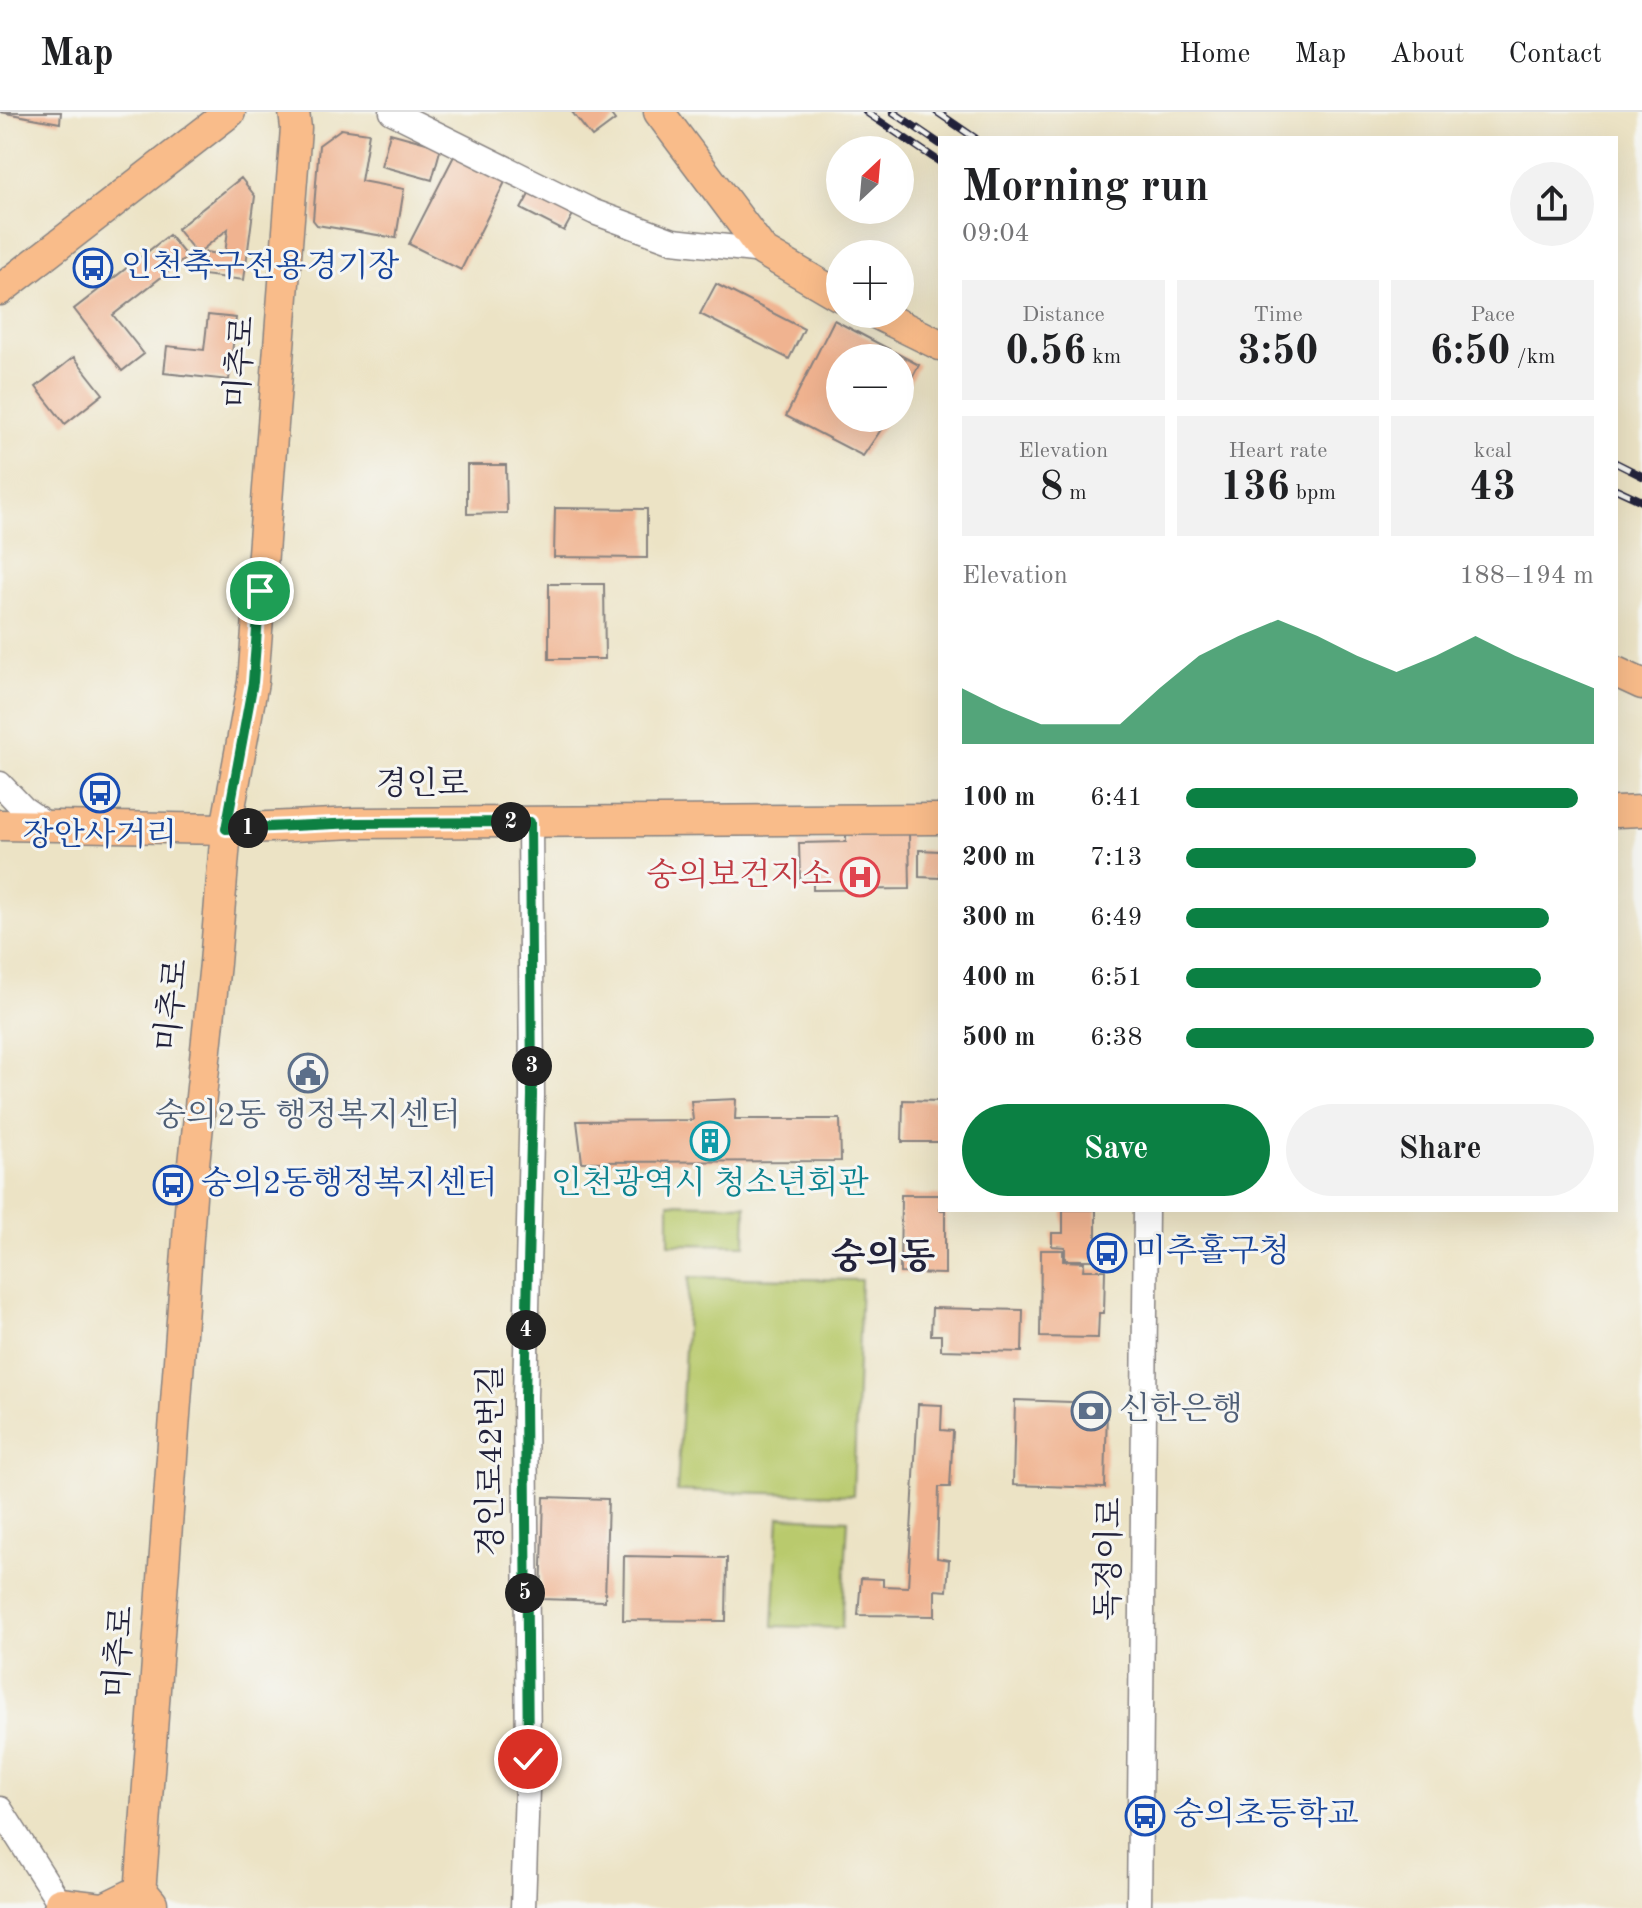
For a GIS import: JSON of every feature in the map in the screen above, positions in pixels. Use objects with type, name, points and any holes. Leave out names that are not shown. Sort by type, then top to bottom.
[{"type":"main road","points":[[0,290],[230,112]]},
{"type":"main road","name":"미추로","points":[[145,1902],[192,1183],[226,829],[253,682],[296,128],[294,112]]},
{"type":"main road","points":[[659,112],[763,251],[826,288]]},
{"type":"main road","points":[[905,328],[938,344]]},
{"type":"main road","points":[[1618,673],[1642,684]]},
{"type":"main road","points":[[1618,812],[1642,811]]},
{"type":"main road","name":"경인로","points":[[0,825],[226,829],[356,823],[938,819]]},
{"type":"main road","points":[[61,1906],[103,1908],[145,1902]]},
{"type":"street","points":[[392,112],[594,212],[673,241],[763,251]]},
{"type":"street","points":[[0,784],[3,795],[0,804]]},
{"type":"street","points":[[0,784],[24,809],[46,824]]},
{"type":"street","name":"경인로42번길","points":[[523,1908],[528,1759],[525,1385],[532,1095],[530,822]]},
{"type":"street","name":"독정이로","points":[[1139,1908],[1146,1212]]},
{"type":"street","points":[[0,1809],[61,1906]]},
{"type":"green space","points":[[669,1203],[746,1205],[745,1245],[669,1244]]},
{"type":"green space","points":[[689,1277],[861,1280],[853,1495],[677,1491]]},
{"type":"green space","points":[[779,1517],[848,1520],[842,1628],[773,1626]]},
{"type":"building","points":[[0,112],[61,112],[60,123]]},
{"type":"building","points":[[572,112],[609,112],[615,120],[592,137]]},
{"type":"building","points":[[341,129],[369,133],[361,181],[404,189],[396,238],[317,225],[313,220],[319,145]]},
{"type":"building","points":[[390,133],[441,147],[432,180],[381,166]]},
{"type":"building","points":[[455,154],[506,180],[461,270],[409,244]]},
{"type":"building","points":[[241,178],[255,196],[244,280],[202,275],[205,252],[225,255],[228,229],[197,254],[177,229]]},
{"type":"building","points":[[533,187],[576,209],[564,231],[521,209]]},
{"type":"building","points":[[169,235],[187,257],[113,315],[144,354],[122,371],[74,309]]},
{"type":"building","points":[[716,284],[804,329],[789,359],[700,314]]},
{"type":"building","points":[[208,315],[236,318],[229,380],[164,373],[167,346],[204,350]]},
{"type":"building","points":[[830,328],[849,328],[879,344],[826,344],[826,432],[879,432],[863,456],[786,416]]},
{"type":"building","points":[[74,357],[103,394],[65,424],[36,387]]},
{"type":"building","points":[[467,465],[506,465],[507,513],[467,514]]},
{"type":"building","points":[[555,508],[647,509],[647,558],[554,557]]},
{"type":"building","points":[[549,584],[604,584],[605,659],[549,659]]},
{"type":"building","points":[[909,832],[910,889],[813,890],[813,879],[800,879],[799,843],[846,842],[846,833]]},
{"type":"building","points":[[919,850],[938,851],[938,878],[919,877]]},
{"type":"building","name":"인천광역시 청소년회관","points":[[736,1099],[735,1119],[840,1119],[841,1161],[582,1162],[577,1121],[693,1120],[691,1101]]},
{"type":"building","points":[[903,1100],[938,1101],[938,1142],[902,1142]]},
{"type":"building","points":[[901,1195],[938,1195],[938,1212],[945,1212],[945,1274],[900,1273]]},
{"type":"building","points":[[1063,1212],[1096,1212],[1096,1260],[1065,1260],[1065,1247],[1052,1246],[1052,1233],[1063,1233]]},
{"type":"building","points":[[1041,1250],[1063,1250],[1063,1261],[1084,1262],[1083,1270],[1105,1270],[1104,1313],[1099,1313],[1098,1338],[1040,1337]]},
{"type":"building","points":[[932,1308],[1023,1310],[1022,1352],[941,1350],[941,1335],[931,1335]]},
{"type":"building","points":[[1015,1400],[1099,1403],[1107,1407],[1105,1488],[1013,1485]]},
{"type":"building","points":[[918,1404],[942,1405],[941,1430],[953,1431],[950,1487],[939,1487],[937,1558],[949,1560],[947,1591],[935,1590],[935,1616],[858,1615],[861,1578],[883,1579],[883,1586],[908,1587]]},
{"type":"building","points":[[544,1497],[608,1499],[605,1601],[541,1599]]},
{"type":"building","points":[[624,1556],[727,1558],[726,1621],[623,1620]]},
{"type":"railway","points":[[866,112],[938,161]]},
{"type":"railway","points":[[893,112],[938,143]]},
{"type":"railway","points":[[937,112],[972,136]]},
{"type":"railway","points":[[1618,464],[1642,476]]},
{"type":"railway","points":[[1618,490],[1642,501]]},
{"type":"place","name":"인천축구전용경기장","points":[[93,268]]},
{"type":"place","name":"장안사거리","points":[[100,793]]},
{"type":"place","name":"숭의보건지소","points":[[860,877]]},
{"type":"place","name":"숭의2동 행정복지센터","points":[[308,1073]]},
{"type":"place","name":"인천광역시 청소년회관","points":[[710,1141]]},
{"type":"place","name":"숭의2동행정복지센터","points":[[173,1185]]},
{"type":"place","name":"미추홀구청","points":[[1107,1253]]},
{"type":"place","name":"신한은행","points":[[1091,1411]]},
{"type":"place","name":"숭의초등학교","points":[[1145,1816]]},
{"type":"district","name":"숭의동","points":[[883,1259]]},
{"type":"route","points":[[260,591],[253,682],[226,829],[356,823],[530,822],[532,1095],[525,1348],[528,1759]]}]
